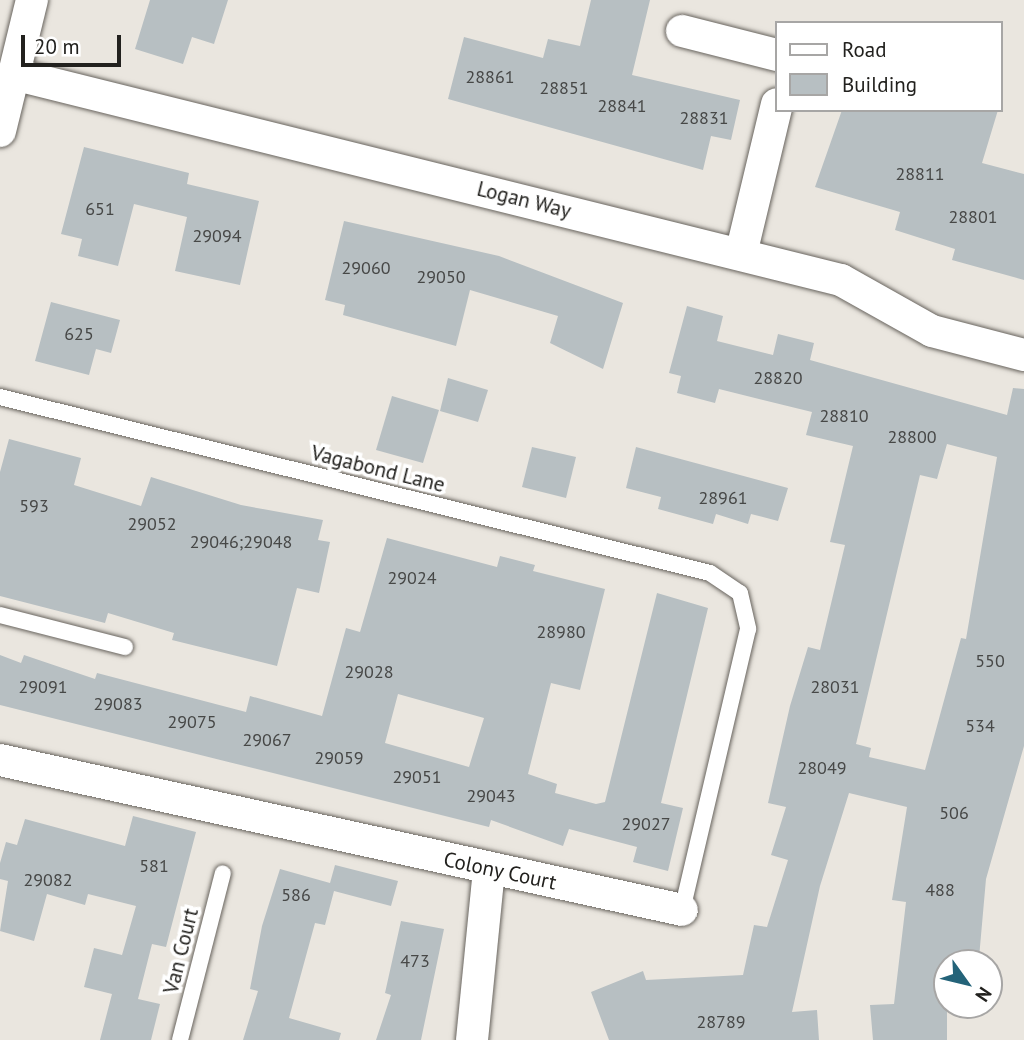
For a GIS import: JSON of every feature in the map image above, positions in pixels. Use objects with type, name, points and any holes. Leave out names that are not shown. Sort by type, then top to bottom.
[{"type":"street","points":[[0,131],[32,0]]},
{"type":"street","points":[[682,31],[776,55]]},
{"type":"street","name":"Logan Way","points":[[13,74],[841,280],[932,331],[1024,355]]},
{"type":"street","points":[[741,254],[776,108]]},
{"type":"street","name":"Colony Court","points":[[0,760],[682,910]]},
{"type":"street","points":[[472,1040],[489,869]]},
{"type":"lane","name":"Vagabond Lane","points":[[0,397],[710,573],[740,593]]},
{"type":"lane","name":"Colony Court","points":[[682,910],[708,811],[748,629],[740,593]]},
{"type":"lane","points":[[0,615],[125,647]]},
{"type":"lane","name":"Van Court","points":[[180,1040],[223,873]]},
{"type":"building","points":[[150,0],[228,0],[214,44],[192,37],[183,64],[135,49]]},
{"type":"building","points":[[591,0],[650,0],[632,75],[740,100],[731,140],[711,136],[703,170],[448,99],[464,37],[543,58],[548,39],[580,46]]},
{"type":"building","points":[[841,112],[997,112],[982,163],[1024,174],[1024,280],[952,260],[955,249],[895,230],[900,212],[815,187]]},
{"type":"building","points":[[84,147],[189,173],[187,184],[259,201],[240,285],[175,271],[187,217],[134,204],[118,266],[78,256],[82,239],[61,234]]},
{"type":"building","points":[[344,221],[499,256],[623,303],[603,369],[550,343],[558,316],[470,290],[456,346],[343,315],[345,305],[325,300]]},
{"type":"building","points":[[51,302],[120,320],[111,353],[96,349],[89,375],[35,361]]},
{"type":"building","points":[[687,306],[723,316],[717,341],[773,355],[778,334],[814,343],[810,360],[1007,415],[1013,388],[1024,389],[1024,746],[986,879],[980,949],[933,949],[933,1019],[947,1019],[947,1040],[873,1040],[870,1005],[894,1004],[906,902],[892,900],[907,807],[849,793],[820,886],[792,1012],[817,1010],[819,1040],[609,1040],[591,992],[643,971],[646,980],[743,975],[754,925],[767,927],[788,860],[771,855],[786,807],[768,803],[790,706],[808,647],[820,650],[845,545],[830,542],[853,446],[806,435],[812,412],[719,389],[715,403],[677,393],[681,376],[669,373]],"holes":[[[947,444],[997,457],[966,639],[961,638],[925,770],[869,757],[871,748],[856,744],[920,475],[937,479]]]},
{"type":"building","points":[[448,378],[488,390],[478,422],[440,411]]},
{"type":"building","points":[[392,396],[439,410],[423,463],[376,450]]},
{"type":"building","points":[[9,439],[81,458],[74,485],[141,506],[151,477],[241,505],[323,520],[318,540],[330,542],[319,593],[297,588],[277,666],[172,640],[174,633],[108,613],[105,623],[0,596],[0,472]]},
{"type":"building","points":[[532,447],[576,457],[566,498],[522,487]]},
{"type":"building","points":[[636,447],[788,488],[778,521],[751,514],[748,524],[716,514],[713,524],[658,509],[661,497],[626,488]]},
{"type":"building","points":[[387,538],[497,567],[500,556],[535,565],[533,571],[605,589],[580,690],[551,683],[528,774],[557,784],[555,793],[596,804],[605,802],[657,593],[708,608],[661,803],[683,808],[668,871],[633,862],[637,847],[569,829],[563,846],[491,820],[489,827],[0,705],[0,655],[21,663],[24,655],[95,679],[97,673],[246,712],[250,696],[322,716],[346,628],[360,632]],"holes":[[[398,694],[484,718],[469,767],[385,743]]]},
{"type":"building","points":[[133,816],[196,832],[166,947],[152,944],[138,999],[160,1004],[151,1040],[100,1040],[112,994],[84,987],[94,948],[122,955],[136,906],[88,894],[85,905],[47,894],[34,941],[0,931],[8,881],[0,879],[0,863],[6,842],[17,845],[25,819],[125,846]]},
{"type":"building","points":[[335,865],[398,881],[391,906],[334,891],[325,925],[315,923],[289,1018],[341,1033],[339,1040],[243,1040],[258,991],[250,989],[262,926],[280,869],[330,883]]},
{"type":"building","points":[[401,921],[444,929],[421,1040],[376,1040],[391,995],[385,993]]}]
